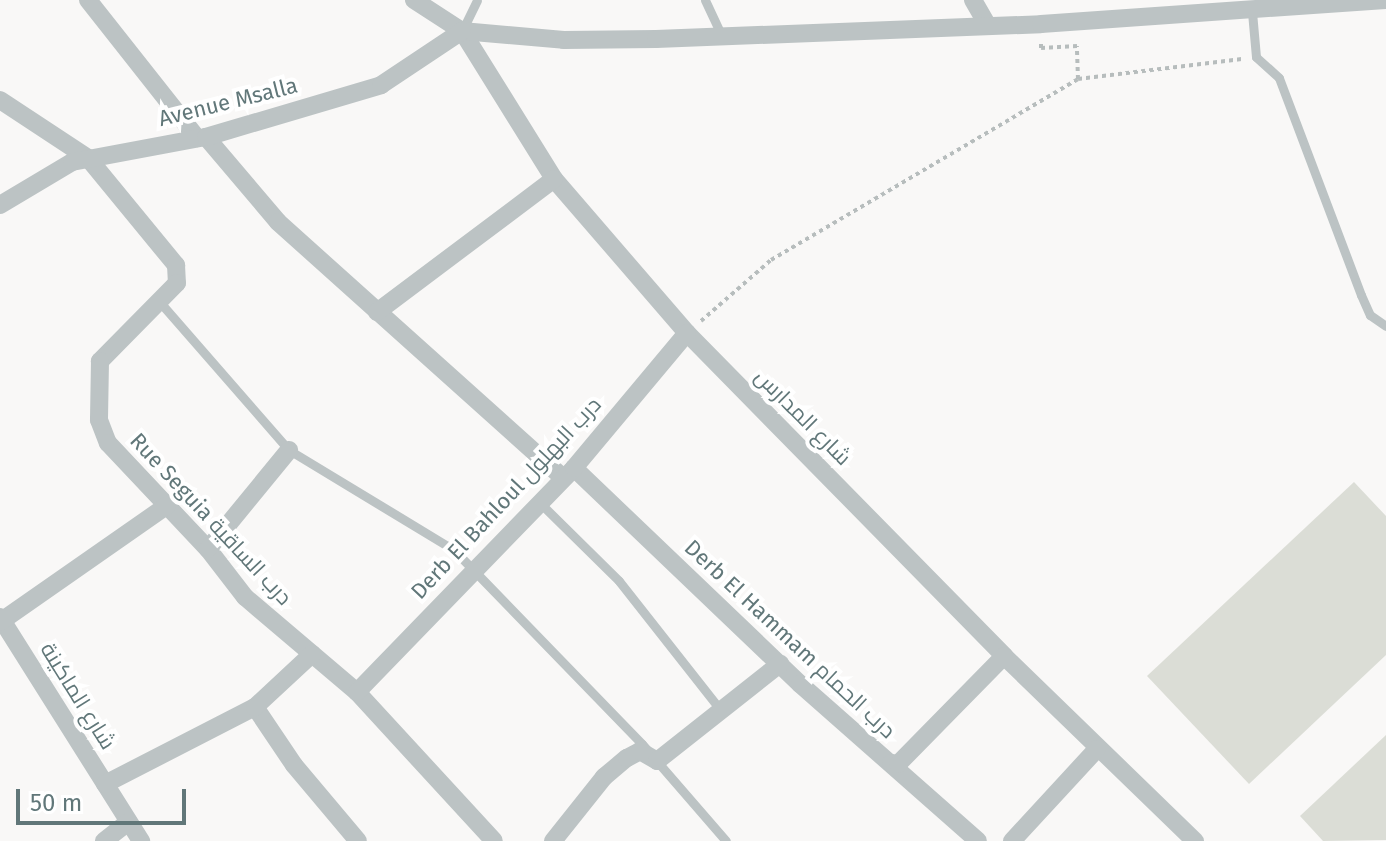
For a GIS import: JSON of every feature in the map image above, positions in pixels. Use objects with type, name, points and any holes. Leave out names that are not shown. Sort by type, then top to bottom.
[{"type":"street","name":"Derb El Hammam درب الحمام","points":[[88,0],[201,137],[278,222],[377,312],[568,473],[978,841]]},
{"type":"street","name":"شارع المدارس","points":[[414,0],[462,31],[554,179],[687,333],[1004,656],[1195,841]]},
{"type":"street","points":[[973,0],[988,26]]},
{"type":"street","points":[[462,31],[564,40],[721,35],[1041,24],[1252,12],[1283,4],[1386,0]]},
{"type":"street","name":"Avenue Msalla","points":[[0,205],[51,171],[88,158],[201,137],[381,85],[462,31]]},
{"type":"street","points":[[0,100],[88,158]]},
{"type":"street","name":"Rue Seguia درب الساقية","points":[[88,158],[176,265],[177,283],[100,361],[97,391],[101,431],[208,549],[245,597],[357,692],[491,840]]},
{"type":"street","points":[[377,312],[554,179]]},
{"type":"street","name":"Derb El Bahloul درب البهلول","points":[[357,692],[472,569],[568,473],[687,333]]},
{"type":"street","points":[[208,549],[289,450]]},
{"type":"street","points":[[1,620],[166,506]]},
{"type":"street","name":"شارع الماكينة","points":[[1,620],[141,841]]},
{"type":"street","points":[[105,784],[255,707],[312,654]]},
{"type":"street","points":[[891,763],[898,764],[1004,656]]},
{"type":"street","points":[[553,841],[604,777],[627,758],[640,751],[657,761],[723,713],[780,664]]},
{"type":"street","points":[[255,707],[294,765],[358,841]]},
{"type":"street","points":[[1012,841],[1097,749]]},
{"type":"street","points":[[104,841],[128,822]]},
{"type":"lane","points":[[462,31],[477,0]]},
{"type":"lane","points":[[705,0],[721,35]]},
{"type":"lane","points":[[1252,12],[1256,57],[1279,78],[1365,305],[1376,322],[1386,326]]},
{"type":"lane","points":[[158,300],[289,450],[423,527],[472,569],[657,761],[726,841]]},
{"type":"lane","points":[[539,501],[619,581],[723,713]]},
{"type":"path","points":[[1041,24],[1041,48],[1077,46],[1078,79]]},
{"type":"path","points":[[687,333],[771,260],[1078,79],[1256,57]]},
{"type":"shaded area","points":[[1354,482],[1386,516],[1386,655],[1249,784],[1147,676]]},
{"type":"shaded area","points":[[1386,735],[1386,840],[1323,841],[1300,816]]}]
